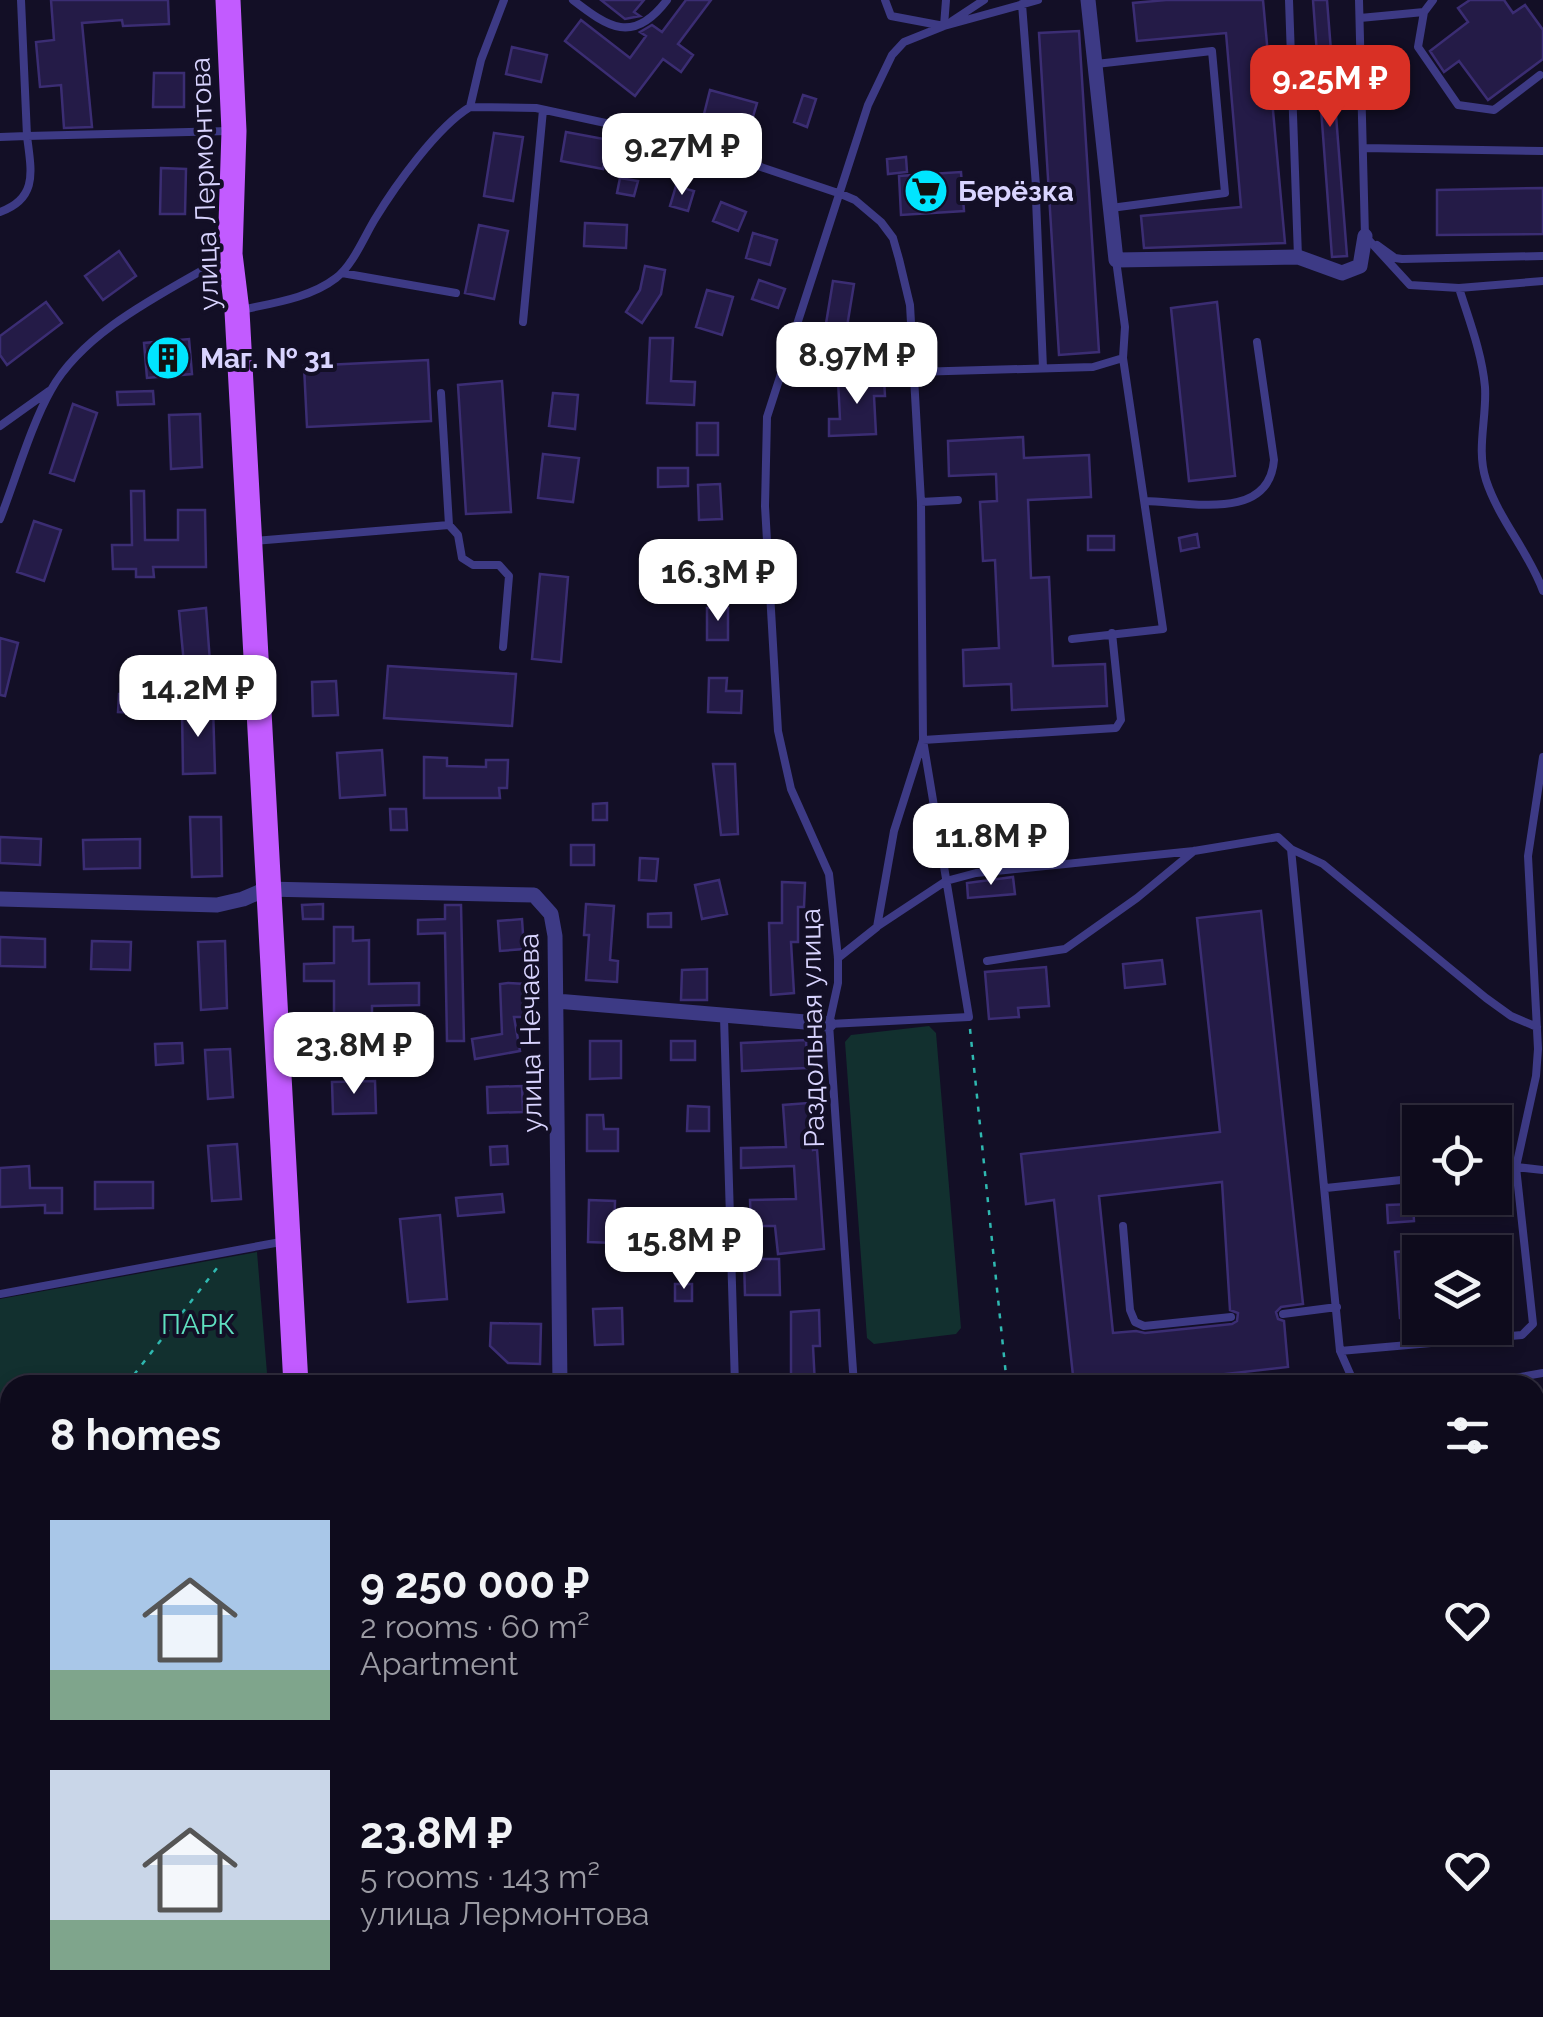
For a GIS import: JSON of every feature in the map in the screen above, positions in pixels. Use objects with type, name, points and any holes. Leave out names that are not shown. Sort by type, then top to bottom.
[{"type":"main road","name":"улица Лермонтова","points":[[228,0],[234,131],[230,254],[237,311],[296,1375]]},
{"type":"street","points":[[1088,0],[1116,260],[1298,257],[1342,273],[1360,266],[1365,236]]},
{"type":"street","name":"улица Нечаева","points":[[0,899],[217,905],[266,889],[534,895],[552,914],[560,1375]]},
{"type":"street","points":[[556,1001],[828,1024]]},
{"type":"lane","points":[[0,212],[17,206],[28,190],[31,173],[20,0]]},
{"type":"lane","points":[[470,107],[481,60],[504,0]]},
{"type":"lane","points":[[572,0],[606,26],[628,27],[648,19],[667,0]]},
{"type":"lane","points":[[885,0],[891,16],[944,26],[1038,0]]},
{"type":"lane","points":[[944,26],[946,0]]},
{"type":"lane","points":[[944,26],[984,0]]},
{"type":"lane","points":[[1289,0],[1298,257]]},
{"type":"lane","points":[[1360,0],[1365,236],[1410,285],[1459,288],[1543,281]]},
{"type":"lane","points":[[1433,0],[1424,12],[1418,46],[1458,105],[1494,110],[1540,75]]},
{"type":"lane","points":[[1022,4],[1036,186]]},
{"type":"lane","points":[[1360,18],[1424,12]]},
{"type":"lane","name":"Раздольная улица","points":[[853,1375],[828,1024],[838,983],[838,958],[829,874],[790,789],[780,746],[765,471],[766,417],[868,105],[892,55],[904,42],[944,26]]},
{"type":"lane","points":[[1096,64],[1212,51],[1225,193],[1111,208]]},
{"type":"lane","points":[[237,311],[321,288],[342,272],[380,210],[440,132],[454,116],[470,107],[542,110],[674,138],[841,194],[868,210],[893,238],[910,305],[920,502],[923,740],[968,1018],[828,1024]]},
{"type":"lane","points":[[522,322],[542,110]]},
{"type":"lane","points":[[0,137],[234,131]]},
{"type":"lane","points":[[1363,148],[1543,151]]},
{"type":"lane","points":[[1036,199],[1044,368]]},
{"type":"lane","points":[[1365,236],[1402,259],[1543,256]]},
{"type":"lane","points":[[0,426],[51,390],[96,340],[127,316],[230,254]]},
{"type":"lane","points":[[1072,638],[1163,629],[1123,358],[1125,327],[1116,260]]},
{"type":"lane","points":[[342,272],[456,292]]},
{"type":"lane","points":[[1459,288],[1478,348],[1485,388],[1480,448],[1486,480],[1509,530],[1536,570],[1543,591]]},
{"type":"lane","points":[[1146,501],[1238,503],[1254,499],[1273,477],[1258,342]]},
{"type":"lane","points":[[914,372],[1092,367],[1123,358]]},
{"type":"lane","points":[[0,519],[51,390]]},
{"type":"lane","points":[[441,393],[449,526],[458,535],[462,558],[474,564],[499,566],[509,576],[503,647]]},
{"type":"lane","points":[[920,502],[958,500]]},
{"type":"lane","points":[[248,541],[449,526]]},
{"type":"lane","points":[[923,740],[1116,728],[1120,720],[1112,633]]},
{"type":"lane","points":[[877,927],[894,831],[923,740]]},
{"type":"lane","points":[[1340,1350],[1522,1336],[1533,1324],[1516,1167],[1536,1076],[1528,856],[1543,757]]},
{"type":"lane","points":[[838,958],[912,901],[946,881],[976,873],[1194,851],[1278,837],[1291,849],[1323,864],[1486,998],[1537,1028]]},
{"type":"lane","points":[[1291,849],[1340,1350],[1350,1375]]},
{"type":"lane","points":[[986,961],[1065,948],[1137,898],[1194,851]]},
{"type":"lane","points":[[724,1016],[735,1375]]},
{"type":"lane","points":[[1512,1167],[1543,1167]]},
{"type":"lane","points":[[1326,1188],[1402,1180]]},
{"type":"lane","points":[[1122,1226],[1130,1310],[1136,1322],[1144,1326],[1231,1316]]},
{"type":"lane","points":[[0,1294],[289,1241]]},
{"type":"lane","points":[[1283,1314],[1337,1307]]},
{"type":"path","points":[[968,1018],[1007,1375]]},
{"type":"path","points":[[134,1375],[228,1254]]},
{"type":"green space","points":[[929,1026],[936,1033],[961,1328],[956,1334],[874,1344],[867,1338],[845,1042],[851,1035]]},
{"type":"green space","name":"ПАРК","points":[[257,1252],[267,1375],[0,1375],[0,1299]]},
{"type":"building","points":[[51,0],[168,0],[169,24],[123,26],[122,20],[82,23],[92,127],[64,128],[61,85],[40,87],[36,42],[54,40]]},
{"type":"building","points":[[601,0],[644,0],[634,12],[640,16],[625,19]]},
{"type":"building","points":[[686,0],[711,0],[678,44],[693,55],[681,72],[663,59],[635,96],[565,41],[581,20],[630,58],[646,36],[640,32],[652,25],[662,32]]},
{"type":"building","points":[[1263,0],[1285,243],[1144,248],[1141,216],[1241,207],[1226,33],[1137,41],[1133,3]]},
{"type":"building","points":[[1313,0],[1327,0],[1347,256],[1332,257]]},
{"type":"building","points":[[1470,0],[1504,0],[1513,13],[1525,5],[1543,30],[1543,59],[1488,100],[1459,61],[1444,72],[1430,51],[1468,22],[1458,8]]},
{"type":"building","points":[[1079,31],[1099,352],[1059,355],[1039,33]]},
{"type":"building","points":[[512,47],[547,55],[541,82],[506,74]]},
{"type":"building","points":[[154,73],[184,73],[184,107],[153,107]]},
{"type":"building","points":[[710,90],[757,103],[749,130],[703,118]]},
{"type":"building","points":[[803,95],[816,99],[807,127],[794,122]]},
{"type":"building","points":[[566,132],[609,140],[603,169],[561,161]]},
{"type":"building","points":[[494,133],[523,137],[513,201],[484,196]]},
{"type":"building","points":[[906,157],[907,172],[888,174],[887,159]]},
{"type":"building","points":[[161,168],[186,169],[185,214],[160,214]]},
{"type":"building","points":[[961,172],[964,211],[901,215],[899,176]]},
{"type":"building","points":[[620,178],[638,181],[634,196],[617,193]]},
{"type":"building","points":[[676,186],[694,191],[688,211],[670,206]]},
{"type":"building","points":[[1543,188],[1543,234],[1437,235],[1437,190]]},
{"type":"building","points":[[721,202],[746,212],[738,231],[713,221]]},
{"type":"building","points":[[585,223],[627,225],[626,248],[584,246]]},
{"type":"building","points":[[479,225],[508,231],[494,299],[465,293]]},
{"type":"building","points":[[753,233],[777,240],[770,265],[746,258]]},
{"type":"building","points":[[119,251],[136,276],[103,300],[85,276]]},
{"type":"building","points":[[645,266],[665,270],[661,294],[642,323],[626,312],[640,290]]},
{"type":"building","points":[[759,280],[785,289],[778,308],[752,299]]},
{"type":"building","points":[[833,281],[854,284],[843,351],[822,348]]},
{"type":"building","points":[[707,290],[733,297],[722,335],[696,327]]},
{"type":"building","points":[[46,302],[62,323],[7,365],[0,355],[0,336]]},
{"type":"building","points":[[1217,302],[1235,476],[1189,481],[1171,308]]},
{"type":"building","points":[[650,338],[673,338],[671,381],[695,382],[694,405],[647,403]]},
{"type":"building","name":"Маг. № 31","points":[[189,339],[192,374],[147,378],[144,343]]},
{"type":"building","points":[[428,360],[431,421],[307,427],[304,366]]},
{"type":"building","points":[[884,378],[885,396],[874,396],[876,434],[829,436],[829,419],[840,419],[838,380]]},
{"type":"building","points":[[502,381],[511,512],[466,514],[458,385]]},
{"type":"building","points":[[153,391],[154,404],[118,405],[117,392]]},
{"type":"building","points":[[553,393],[578,395],[575,429],[549,426]]},
{"type":"building","points":[[73,404],[97,413],[74,481],[50,473]]},
{"type":"building","points":[[200,414],[202,467],[171,469],[169,415]]},
{"type":"building","points":[[697,423],[718,423],[718,455],[697,455]]},
{"type":"building","points":[[1023,437],[1024,458],[1089,455],[1091,497],[1028,500],[1031,578],[1049,577],[1053,666],[1105,664],[1107,706],[1012,710],[1011,684],[964,686],[963,650],[999,648],[995,560],[983,561],[980,502],[997,501],[996,474],[949,476],[948,441]]},
{"type":"building","points":[[543,454],[579,458],[573,502],[538,498]]},
{"type":"building","points":[[658,468],[688,468],[688,486],[658,487]]},
{"type":"building","points":[[720,484],[722,519],[699,520],[698,485]]},
{"type":"building","points":[[131,491],[144,491],[145,540],[178,540],[178,510],[205,510],[206,567],[153,567],[154,577],[136,577],[136,569],[113,569],[112,545],[132,545]]},
{"type":"building","points":[[34,521],[61,530],[44,581],[17,572]]},
{"type":"building","points":[[1197,534],[1199,547],[1181,551],[1179,538]]},
{"type":"building","points":[[1088,536],[1114,536],[1114,550],[1088,550]]},
{"type":"building","points":[[723,545],[723,576],[702,577],[702,546]]},
{"type":"building","points":[[540,574],[568,577],[561,662],[532,659]]},
{"type":"building","points":[[206,608],[210,662],[184,664],[179,611]]},
{"type":"building","points":[[707,608],[728,608],[728,640],[707,640]]},
{"type":"building","points":[[0,638],[18,643],[5,696],[0,695]]},
{"type":"building","points":[[388,666],[516,674],[512,726],[384,718]]},
{"type":"building","points":[[709,678],[727,678],[726,691],[742,691],[741,713],[708,712]]},
{"type":"building","points":[[336,681],[338,715],[313,716],[312,682]]},
{"type":"building","points":[[119,694],[139,695],[138,713],[118,712]]},
{"type":"building","points":[[213,706],[215,773],[183,774],[182,707]]},
{"type":"building","points":[[382,750],[385,795],[340,798],[337,753]]},
{"type":"building","points":[[424,757],[447,758],[447,766],[486,767],[486,760],[508,760],[507,788],[499,788],[500,798],[424,798]]},
{"type":"building","points":[[713,764],[735,764],[738,834],[721,835]]},
{"type":"building","points":[[607,803],[607,820],[593,820],[593,804]]},
{"type":"building","points":[[390,809],[406,809],[407,830],[391,830]]},
{"type":"building","points":[[190,817],[221,817],[222,876],[192,877]]},
{"type":"building","points":[[0,837],[41,839],[40,865],[0,863]]},
{"type":"building","points":[[140,839],[140,868],[84,869],[83,840]]},
{"type":"building","points":[[571,845],[594,845],[594,865],[571,865]]},
{"type":"building","points":[[640,858],[658,859],[656,881],[639,880]]},
{"type":"building","points":[[1013,877],[1015,894],[968,898],[967,883]]},
{"type":"building","points":[[719,880],[727,914],[702,919],[695,885]]},
{"type":"building","points":[[782,882],[805,883],[804,907],[798,907],[798,942],[791,942],[794,993],[771,995],[769,923],[782,923]]},
{"type":"building","points":[[323,904],[323,919],[303,919],[302,905]]},
{"type":"building","points":[[586,904],[614,906],[610,960],[618,961],[617,982],[586,980]]},
{"type":"building","points":[[445,905],[461,905],[464,1041],[447,1041],[445,933],[418,934],[418,920],[445,919]]},
{"type":"building","points":[[1261,911],[1303,1304],[1281,1307],[1276,1312],[1278,1319],[1284,1321],[1288,1367],[1217,1375],[1073,1375],[1054,1200],[1026,1204],[1021,1154],[1220,1132],[1197,918]],"holes":[[[1222,1182],[1230,1310],[1238,1313],[1232,1324],[1113,1333],[1099,1196]]]},
{"type":"building","points":[[671,913],[671,927],[648,927],[648,914]]},
{"type":"building","points":[[522,919],[524,949],[500,951],[498,921]]},
{"type":"building","points":[[334,927],[353,927],[353,941],[369,940],[369,984],[419,983],[419,1005],[372,1006],[372,1017],[362,1017],[362,1035],[334,1035],[334,981],[304,981],[304,964],[334,963]]},
{"type":"building","points":[[0,937],[45,939],[45,967],[0,966]]},
{"type":"building","points":[[92,941],[131,942],[130,970],[91,969]]},
{"type":"building","points":[[225,941],[227,1008],[201,1010],[198,942]]},
{"type":"building","points":[[1162,960],[1165,984],[1125,988],[1123,964]]},
{"type":"building","points":[[1046,967],[1049,1006],[1018,1008],[1019,1017],[989,1019],[985,972]]},
{"type":"building","points":[[707,969],[707,1000],[681,1000],[682,970]]},
{"type":"building","points":[[500,984],[526,984],[527,1017],[514,1017],[520,1051],[475,1059],[472,1039],[502,1034]]},
{"type":"building","points":[[806,1040],[807,1068],[742,1071],[741,1043]]},
{"type":"building","points":[[590,1041],[621,1041],[621,1078],[590,1079]]},
{"type":"building","points":[[671,1041],[695,1041],[695,1060],[671,1060]]},
{"type":"building","points":[[182,1043],[183,1063],[156,1065],[155,1044]]},
{"type":"building","points":[[230,1049],[233,1097],[208,1099],[205,1050]]},
{"type":"building","points":[[375,1081],[376,1113],[333,1114],[332,1082]]},
{"type":"building","points":[[522,1086],[523,1112],[488,1113],[487,1087]]},
{"type":"building","points":[[808,1103],[813,1150],[817,1149],[824,1249],[778,1254],[775,1226],[751,1226],[750,1200],[796,1199],[794,1166],[741,1168],[741,1148],[786,1147],[783,1105]]},
{"type":"building","points":[[688,1106],[709,1107],[709,1131],[687,1131]]},
{"type":"building","points":[[587,1115],[603,1115],[604,1129],[618,1129],[618,1151],[587,1151]]},
{"type":"building","points":[[237,1144],[241,1199],[212,1201],[208,1146]]},
{"type":"building","points":[[507,1146],[508,1164],[491,1165],[490,1147]]},
{"type":"building","points":[[29,1166],[30,1188],[62,1188],[62,1213],[45,1213],[45,1205],[0,1207],[0,1168]]},
{"type":"building","points":[[95,1182],[153,1182],[153,1208],[95,1209]]},
{"type":"building","points":[[502,1194],[504,1212],[458,1216],[456,1198]]},
{"type":"building","points":[[589,1200],[615,1201],[614,1243],[588,1242]]},
{"type":"building","points":[[1402,1204],[1402,1215],[1414,1215],[1414,1221],[1388,1223],[1387,1205]]},
{"type":"building","points":[[440,1215],[447,1299],[408,1302],[400,1219]]},
{"type":"building","points":[[1402,1251],[1402,1318],[1400,1318],[1395,1252]]},
{"type":"building","points":[[744,1259],[779,1259],[780,1295],[745,1295]]},
{"type":"building","points":[[675,1284],[692,1284],[692,1301],[675,1301]]},
{"type":"building","points":[[622,1308],[623,1344],[595,1345],[593,1309]]},
{"type":"building","points":[[819,1310],[820,1346],[813,1346],[814,1375],[791,1375],[791,1312]]},
{"type":"building","points":[[491,1323],[541,1324],[540,1364],[508,1363],[490,1346]]},
{"type":"place","name":"Берёзка","points":[[926,191]]},
{"type":"place","name":"Маг. № 31","points":[[168,358]]}]
